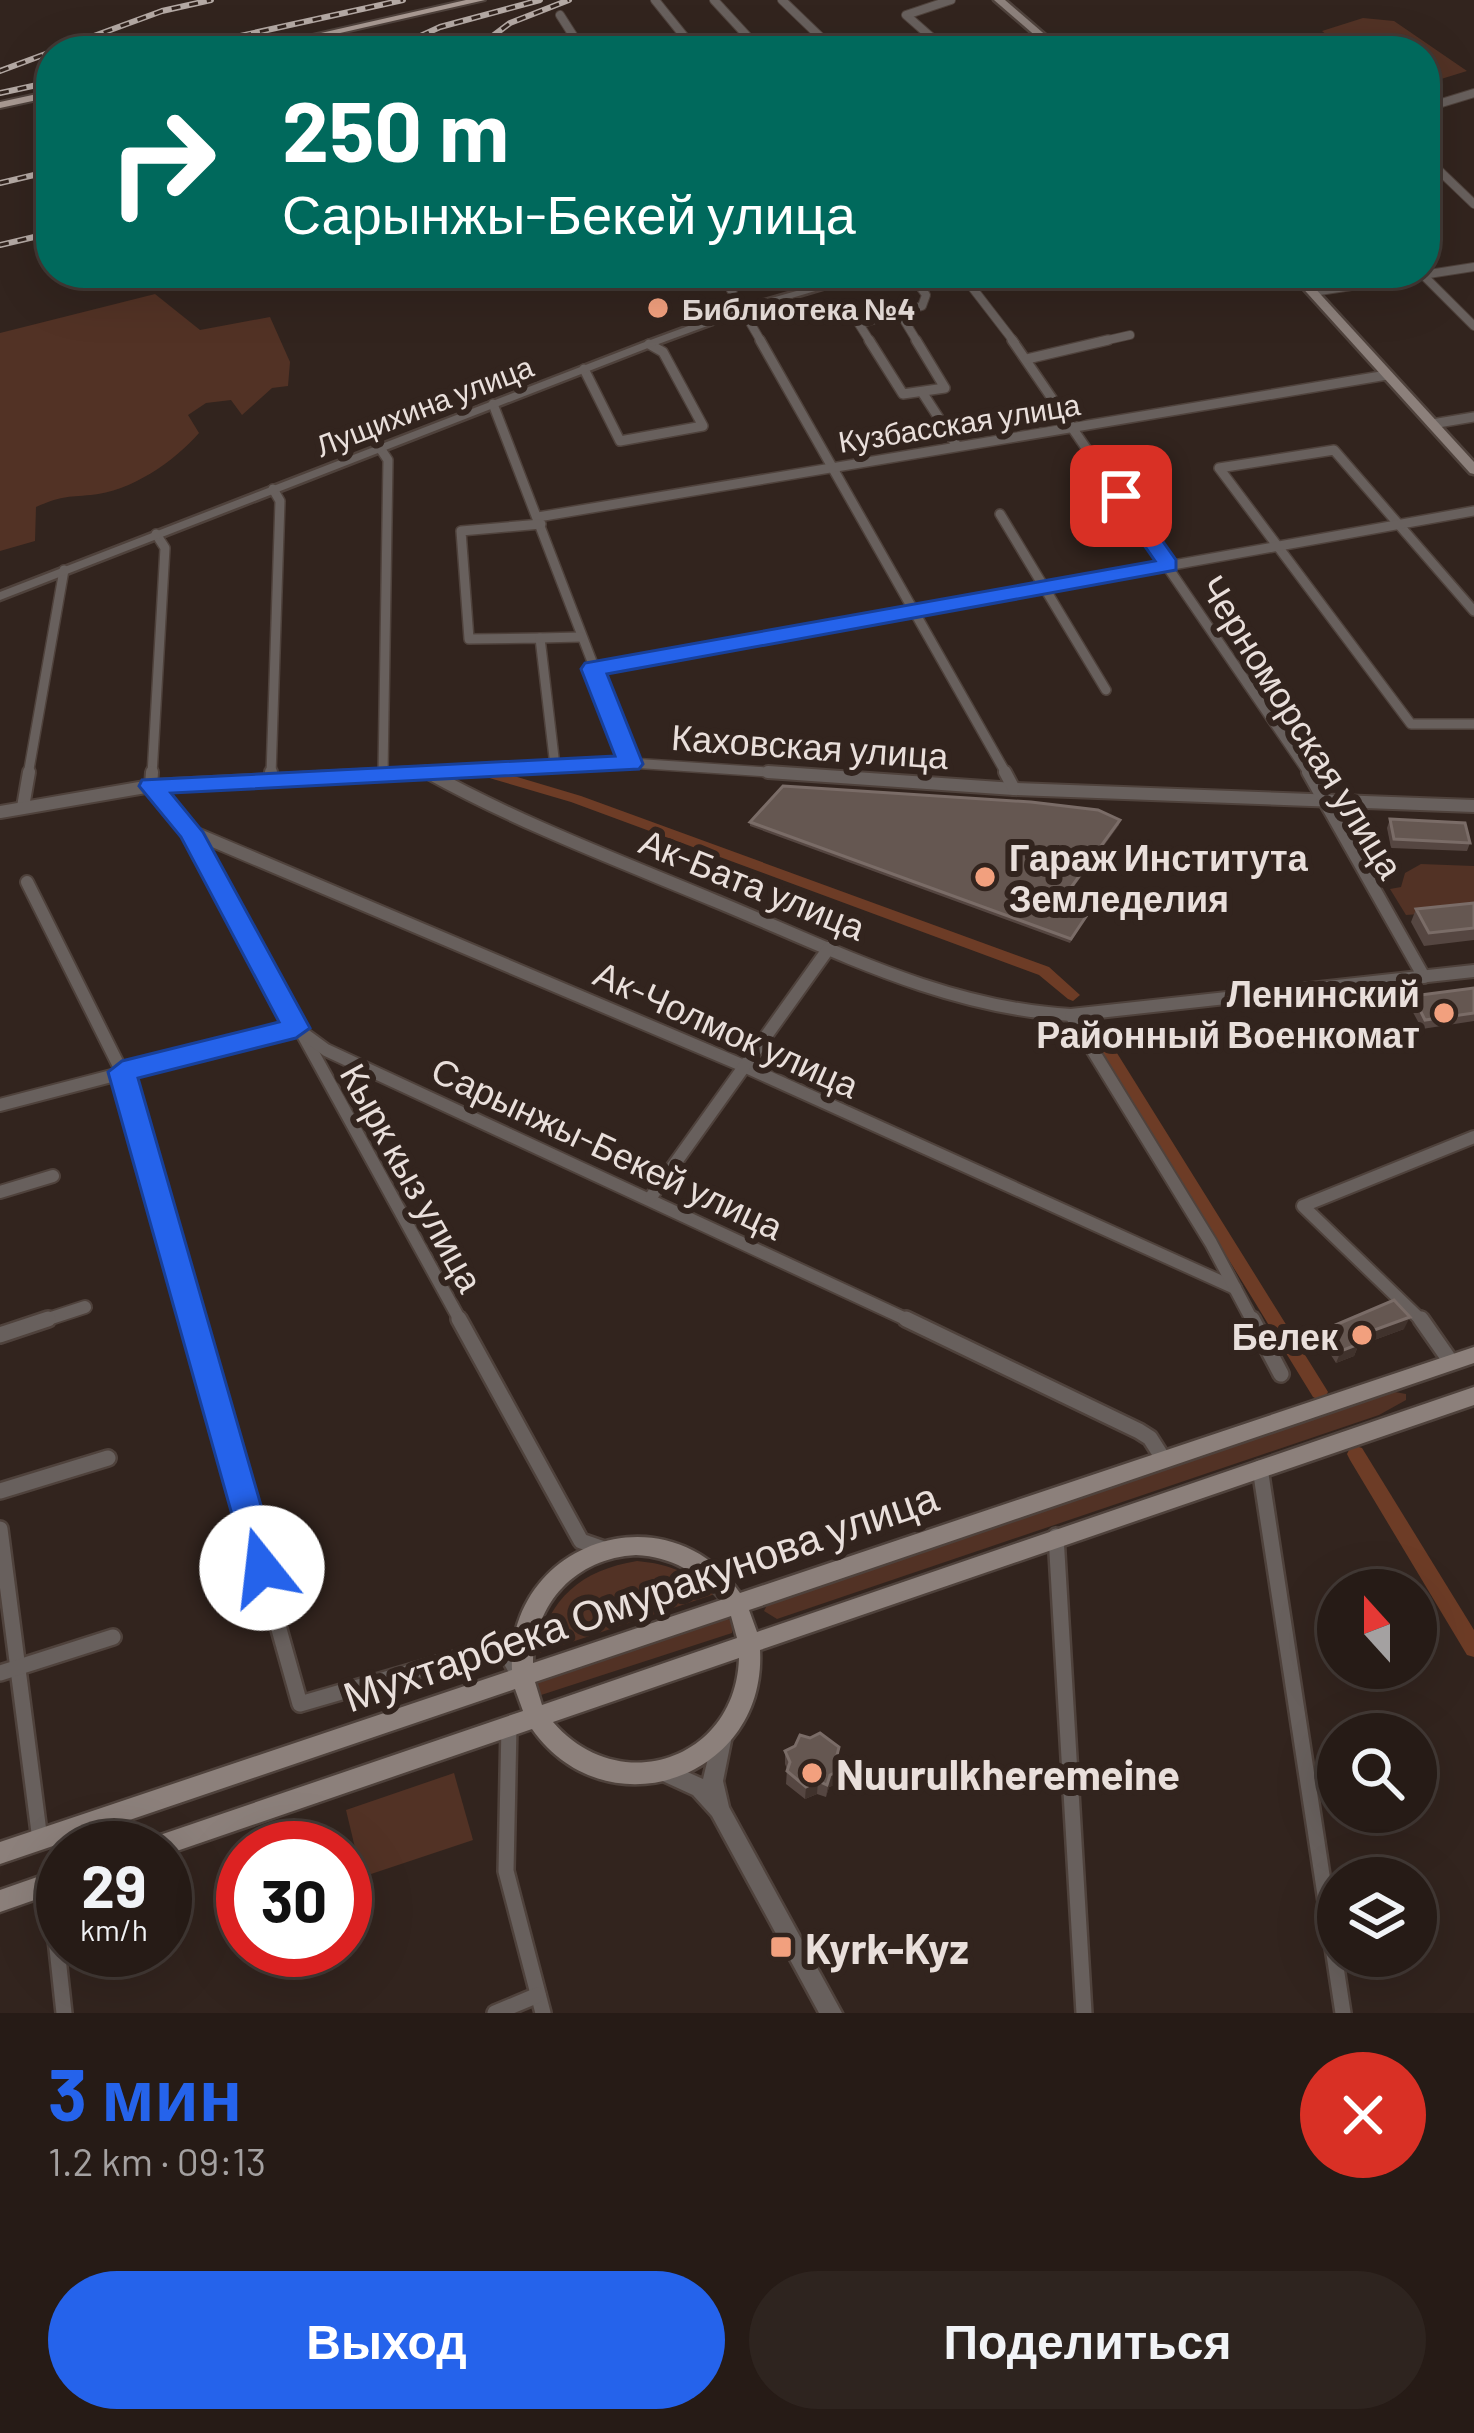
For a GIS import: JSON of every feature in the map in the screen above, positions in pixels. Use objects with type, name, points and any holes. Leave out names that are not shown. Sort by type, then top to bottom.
[{"type":"main road","points":[[316,36],[480,0]]},
{"type":"main road","points":[[999,0],[1041,36]]},
{"type":"main road","points":[[0,105],[36,97]]},
{"type":"main road","points":[[1309,288],[1474,470]]},
{"type":"main road","name":"Мухтарбека Омуракунова улица","points":[[96,1821],[1474,1354]]},
{"type":"main road","points":[[192,1835],[1474,1396]]},
{"type":"main road","points":[[650,1548],[692,1560],[726,1586],[738,1604],[751,1643],[748,1688],[723,1731],[690,1758],[657,1770],[623,1772],[580,1761],[545,1735],[533,1717],[520,1677],[523,1636],[530,1617],[568,1571],[615,1551],[650,1548]]},
{"type":"main road","name":"Мухтарбека Омуракунова улица","points":[[0,1853],[36,1841]]},
{"type":"main road","points":[[0,1901],[36,1888]]},
{"type":"street","points":[[655,0],[684,36]]},
{"type":"street","points":[[714,0],[747,36]]},
{"type":"street","points":[[782,0],[819,36]]},
{"type":"street","points":[[930,36],[906,15],[951,0]]},
{"type":"street","points":[[560,15],[573,36]]},
{"type":"street","points":[[1440,103],[1474,93]]},
{"type":"street","points":[[1440,172],[1474,204]]},
{"type":"street","points":[[1440,272],[1474,267]]},
{"type":"street","points":[[731,288],[917,610],[1014,789]]},
{"type":"street","name":"Лущихина улица","points":[[0,596],[649,344],[818,288]]},
{"type":"street","points":[[901,315],[945,388],[904,394],[859,324],[901,315],[926,300],[919,288]]},
{"type":"street","name":"Черноморская улица","points":[[973,288],[1027,359],[1328,801],[1424,977]]},
{"type":"street","points":[[1313,292],[1337,288]]},
{"type":"street","points":[[1436,288],[1474,326]]},
{"type":"street","points":[[1027,359],[1130,335]]},
{"type":"street","points":[[584,369],[620,441],[703,426],[663,352],[649,344]]},
{"type":"street","name":"Кузбасская улица","points":[[540,638],[469,639],[461,531],[1388,375]]},
{"type":"street","points":[[922,392],[957,446]]},
{"type":"street","points":[[493,404],[631,764]]},
{"type":"street","points":[[1432,424],[1474,417]]},
{"type":"street","points":[[380,448],[388,460],[383,773]]},
{"type":"street","points":[[1474,611],[1334,450],[1219,468],[1411,724],[1474,724]]},
{"type":"street","points":[[271,778],[280,501],[273,489]]},
{"type":"street","points":[[593,669],[1474,511]]},
{"type":"street","points":[[1000,514],[1106,690]]},
{"type":"street","points":[[151,786],[165,548],[156,534]]},
{"type":"street","points":[[23,807],[64,570]]},
{"type":"street","points":[[554,766],[540,638],[581,637]]},
{"type":"street","name":"Каховская улица","points":[[0,812],[151,786],[631,764],[1014,789],[1474,806]]},
{"type":"street","name":"Ак-Бата улица","points":[[424,770],[483,805],[829,947],[974,1002],[1041,1016],[1474,971]]},
{"type":"street","name":"Кырк кыз улица","points":[[151,786],[191,832],[581,1540]]},
{"type":"street","name":"Ак-Чолмок улица","points":[[191,832],[744,1066],[1235,1288]]},
{"type":"street","points":[[27,883],[122,1072],[300,1704],[493,1648],[508,1656],[520,1677]]},
{"type":"street","points":[[651,1197],[829,947]]},
{"type":"street","points":[[1071,1015],[1235,1288],[1281,1374]]},
{"type":"street","points":[[0,1105],[296,1028]]},
{"type":"street","name":"Сарынжы-Бекей улица","points":[[296,1028],[326,1050],[651,1197],[1139,1431],[1150,1438],[1163,1460]]},
{"type":"street","points":[[1451,1362],[1419,1316],[1303,1207],[1474,1136]]},
{"type":"street","points":[[0,1192],[53,1176]]},
{"type":"street","points":[[0,1335],[85,1306]]},
{"type":"street","points":[[0,1491],[108,1458]]},
{"type":"street","points":[[1260,1468],[1343,2013]]},
{"type":"street","points":[[0,1529],[38,1821]]},
{"type":"street","points":[[1056,1536],[1084,2013]]},
{"type":"street","points":[[568,1571],[581,1540],[615,1551]]},
{"type":"street","points":[[0,1673],[113,1637]]},
{"type":"street","points":[[494,2013],[541,2004],[506,1870],[509,1726]]},
{"type":"street","points":[[719,1809],[713,1780],[723,1731]]},
{"type":"street","points":[[657,1770],[700,1788],[719,1809],[831,2013]]},
{"type":"street","points":[[62,1977],[64,2013]]},
{"type":"shaded area","points":[[1363,18],[1394,21],[1416,36],[1328,36],[1322,31]]},
{"type":"shaded area","points":[[1440,53],[1467,71],[1440,79]]},
{"type":"shaded area","points":[[155,294],[200,330],[270,317],[290,362],[288,386],[272,388],[242,415],[231,400],[206,403],[188,415],[199,433],[165,464],[106,493],[36,507],[35,541],[0,551],[0,333]]},
{"type":"shaded area","points":[[1421,864],[1474,866],[1474,910],[1406,915],[1390,889],[1401,887],[1405,873]]},
{"type":"shaded area","points":[[1395,1392],[1406,1394],[1406,1400],[1379,1415],[777,1619],[764,1611],[768,1603],[798,1592]]},
{"type":"shaded area","points":[[637,1561],[679,1571],[715,1594],[536,1654],[549,1617],[570,1590],[599,1571]]},
{"type":"shaded area","points":[[722,1617],[733,1621],[732,1633],[538,1696],[537,1679]]},
{"type":"shaded area","points":[[454,1773],[473,1840],[372,1874],[372,1821],[349,1821],[346,1810]]},
{"type":"building","name":"Гараж Института Земледелия","points":[[783,786],[1031,802],[1098,810],[1120,820],[1067,893],[1093,906],[1071,939],[750,822]]},
{"type":"building","points":[[1390,819],[1465,823],[1470,843],[1394,839]]},
{"type":"building","points":[[1474,903],[1474,928],[1429,933],[1416,909]]},
{"type":"building","name":"Ленинский Районный Военкомат","points":[[1474,988],[1474,1013],[1425,1020],[1413,996]]},
{"type":"building","points":[[1394,1300],[1410,1317],[1355,1337],[1359,1344],[1341,1351],[1326,1329]]},
{"type":"building","name":"Nuurulkheremeine","points":[[820,1733],[839,1747],[836,1759],[841,1770],[830,1775],[827,1785],[818,1781],[806,1787],[787,1771],[790,1762],[785,1751],[795,1746],[800,1735],[810,1738]]},
{"type":"waterway","points":[[484,772],[576,799],[1044,971],[1073,995]]},
{"type":"waterway","points":[[1097,1033],[1319,1392]]},
{"type":"waterway","points":[[1356,1454],[1474,1648]]},
{"type":"railway","points":[[94,36],[162,11],[211,0]]},
{"type":"railway","points":[[240,36],[403,0]]},
{"type":"railway","points":[[420,36],[540,0]]},
{"type":"railway","points":[[493,36],[510,23],[569,0]]},
{"type":"railway","points":[[0,71],[36,58]]},
{"type":"railway","points":[[0,93],[36,85]]},
{"type":"railway","points":[[0,183],[36,175]]},
{"type":"railway","points":[[0,245],[36,237]]},
{"type":"place","name":"Библиотека №4","points":[[658,308]]},
{"type":"place","name":"Гараж Института Земледелия","points":[[985,877]]},
{"type":"place","name":"Ленинский Районный Военкомат","points":[[1444,1013]]},
{"type":"place","name":"Белек","points":[[1362,1335]]},
{"type":"place","name":"Nuurulkheremeine","points":[[812,1773]]},
{"type":"place","name":"Kyrk-Kyz","points":[[781,1947]]},
{"type":"route","points":[[262,1568],[122,1072],[296,1028],[191,832],[151,786],[631,764],[593,669],[1168,565],[1121,496]]}]
